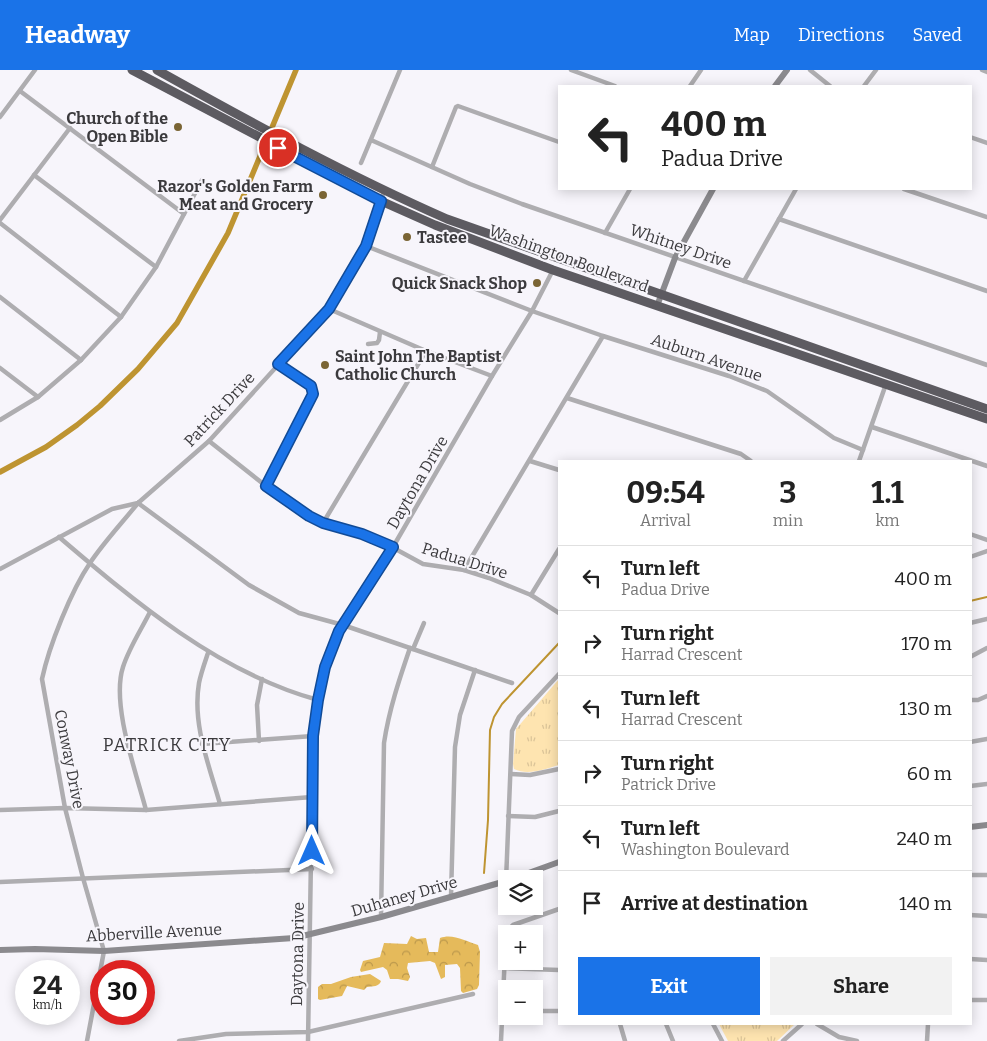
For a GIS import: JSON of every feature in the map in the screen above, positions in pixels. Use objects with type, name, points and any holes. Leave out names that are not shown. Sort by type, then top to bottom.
[{"type":"highway","name":"Washington Boulevard","points":[[132,70],[381,201],[435,225],[552,270],[987,419]]},
{"type":"highway","name":"Washington Boulevard","points":[[156,70],[250,122],[384,191],[447,219],[987,409]]},
{"type":"street","points":[[0,117],[35,70]]},
{"type":"street","points":[[361,163],[400,70]]},
{"type":"street","points":[[571,70],[612,85]]},
{"type":"street","points":[[691,85],[701,70]]},
{"type":"street","points":[[776,85],[787,70]]},
{"type":"street","points":[[810,70],[829,85]]},
{"type":"street","points":[[865,85],[876,70]]},
{"type":"street","points":[[982,70],[987,72]]},
{"type":"street","points":[[20,91],[184,214]]},
{"type":"street","points":[[432,167],[458,106],[558,142]]},
{"type":"street","points":[[70,128],[0,221],[121,317]]},
{"type":"street","points":[[972,138],[987,143]]},
{"type":"street","name":"Whitney Drive","points":[[371,140],[513,201],[987,365]]},
{"type":"street","points":[[34,175],[156,267]]},
{"type":"street","points":[[0,420],[38,397],[81,360],[121,317],[156,267],[202,180]]},
{"type":"street","points":[[604,233],[629,190]]},
{"type":"street","points":[[657,306],[675,258],[712,190]]},
{"type":"street","points":[[744,281],[795,190]]},
{"type":"street","points":[[907,190],[987,217]]},
{"type":"street","name":"Patrick Drive","points":[[1,570],[112,509],[138,503],[210,442],[329,309],[366,246],[384,191]]},
{"type":"street","points":[[779,219],[987,291]]},
{"type":"street","name":"Auburn Avenue","points":[[366,246],[532,311],[729,376],[767,391],[834,438],[863,450]]},
{"type":"street","name":"Daytona Drive","points":[[308,1041],[313,736],[325,667],[339,631],[393,547],[532,311],[552,270]]},
{"type":"street","points":[[0,297],[81,360]]},
{"type":"street","points":[[329,309],[426,351],[492,376]]},
{"type":"street","points":[[368,344],[377,343],[380,332]]},
{"type":"street","points":[[464,570],[603,336]]},
{"type":"street","points":[[323,523],[426,351]]},
{"type":"street","points":[[266,486],[313,394],[311,386],[278,364]]},
{"type":"street","points":[[0,368],[38,397]]},
{"type":"street","points":[[859,460],[886,384]]},
{"type":"street","points":[[567,398],[741,454],[750,460]]},
{"type":"street","points":[[872,427],[969,460]]},
{"type":"street","name":"Padua Drive","points":[[210,442],[266,486],[309,516],[323,523],[362,534],[393,547],[424,564],[464,570],[490,578],[531,595],[558,612]]},
{"type":"street","points":[[530,461],[558,470]]},
{"type":"street","points":[[972,461],[987,466]]},
{"type":"street","points":[[138,503],[249,585],[299,613],[343,625],[512,683]]},
{"type":"street","name":"Conway Drive","points":[[86,1041],[104,951],[82,878],[65,808],[42,679],[46,662],[68,605],[90,564],[138,503]]},
{"type":"street","points":[[972,535],[987,540]]},
{"type":"street","points":[[59,538],[150,612],[208,653],[300,696],[318,700]]},
{"type":"street","points":[[531,595],[558,551]]},
{"type":"street","points":[[972,556],[987,551]]},
{"type":"street","points":[[146,810],[122,717],[119,696],[123,668],[150,612]]},
{"type":"street","points":[[972,623],[987,619]]},
{"type":"street","points":[[381,918],[384,743],[387,721],[395,690],[411,649],[424,623]]},
{"type":"street","points":[[972,656],[987,648]]},
{"type":"street","points":[[208,653],[199,682],[197,714],[202,744],[220,804]]},
{"type":"street","points":[[452,897],[456,738],[460,714],[476,670]]},
{"type":"street","points":[[508,870],[508,816],[512,731],[519,717],[558,675]]},
{"type":"street","points":[[259,741],[257,705],[262,679]]},
{"type":"street","points":[[972,700],[978,700],[987,696]]},
{"type":"street","points":[[202,744],[313,736]]},
{"type":"street","points":[[972,742],[987,739]]},
{"type":"street","points":[[511,774],[530,775],[558,769]]},
{"type":"street","points":[[972,786],[987,784]]},
{"type":"street","points":[[0,810],[65,808],[146,810],[312,797]]},
{"type":"street","points":[[508,816],[535,817],[558,811]]},
{"type":"street","points":[[972,828],[987,826]]},
{"type":"street","name":"Duhaney Drive","points":[[536,870],[558,862]]},
{"type":"street","points":[[0,882],[312,869]]},
{"type":"street","points":[[972,875],[987,875]]},
{"type":"street","name":"Duhaney Drive","points":[[309,935],[381,918],[498,883]]},
{"type":"street","points":[[517,925],[558,909]]},
{"type":"street","points":[[972,915],[987,916]]},
{"type":"street","name":"Abberville Avenue","points":[[0,950],[104,951],[294,938],[309,935]]},
{"type":"street","points":[[972,959],[987,960]]},
{"type":"street","points":[[543,969],[558,970]]},
{"type":"street","points":[[179,1041],[226,1034],[308,1032],[473,994]]},
{"type":"street","points":[[972,1000],[987,1000]]},
{"type":"street","points":[[543,1011],[558,1011]]},
{"type":"street","points":[[501,1041],[503,1025]]},
{"type":"street","points":[[620,1025],[625,1041]]},
{"type":"street","points":[[666,1025],[673,1041]]},
{"type":"street","points":[[714,1025],[722,1041]]},
{"type":"street","points":[[783,1041],[801,1025]]},
{"type":"street","points":[[818,1025],[839,1037],[857,1041]]},
{"type":"street","points":[[927,1041],[928,1025]]},
{"type":"green space","points":[[558,680],[558,765],[531,772],[514,769],[516,729]]},
{"type":"green space","points":[[411,936],[417,939],[426,938],[429,952],[438,952],[440,938],[449,936],[478,945],[480,952],[479,985],[477,989],[463,993],[461,991],[460,968],[457,964],[445,965],[445,977],[441,979],[435,963],[430,961],[408,963],[407,968],[410,977],[408,981],[390,979],[387,970],[383,967],[361,972],[363,961],[380,957],[384,943],[407,944]]},
{"type":"green space","points":[[370,974],[381,981],[379,984],[367,987],[364,990],[347,986],[342,996],[318,999],[318,987],[322,984],[331,984],[351,977]]},
{"type":"green space","points":[[720,1025],[794,1025],[777,1041],[728,1041]]},
{"type":"waterway","points":[[0,472],[46,447],[100,406],[138,369],[177,323],[228,233],[296,70]]},
{"type":"waterway","points":[[972,601],[987,597]]},
{"type":"waterway","points":[[484,873],[488,820],[490,730],[494,717],[502,704],[558,644]]},
{"type":"place","name":"Church of the Open Bible","points":[[178,127]]},
{"type":"place","name":"Razor's Golden Farm Meat and Grocery","points":[[323,195]]},
{"type":"place","name":"Tastee","points":[[407,237]]},
{"type":"place","name":"Quick Snack Shop","points":[[537,283]]},
{"type":"place","name":"Saint John The Baptist Catholic Church","points":[[325,365]]},
{"type":"district","name":"PATRICK CITY","points":[[167,745]]},
{"type":"route","points":[[278,148],[381,201],[366,246],[329,309],[278,364],[311,386],[313,394],[266,486],[309,516],[323,523],[377,539],[393,547],[339,631],[325,667],[313,736],[312,851]]}]
